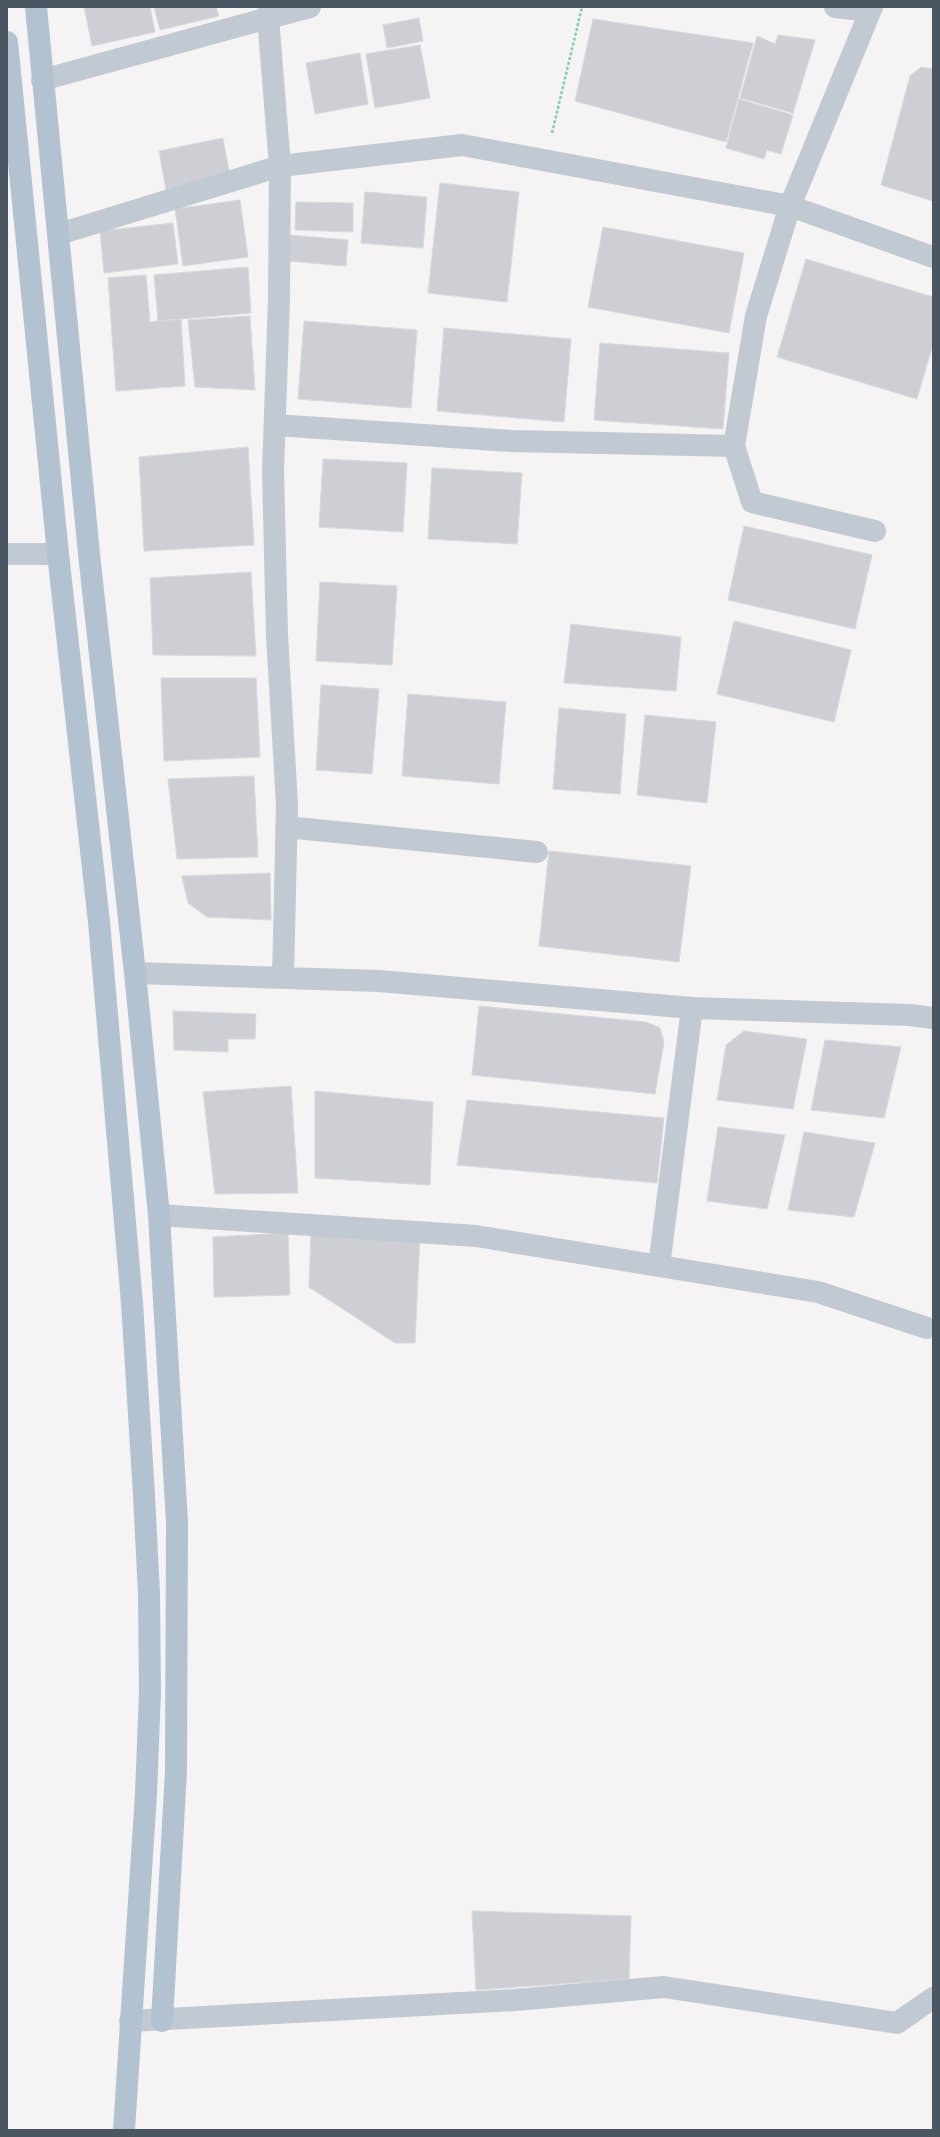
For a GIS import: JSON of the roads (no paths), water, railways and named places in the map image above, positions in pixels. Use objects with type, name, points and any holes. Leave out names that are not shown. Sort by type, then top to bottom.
[{"type":"main road","points":[[36,7],[89,554],[135,973],[159,1215],[177,1537],[176,1771],[162,2021]]},
{"type":"main road","points":[[7,42],[58,554],[99,922],[132,1303],[145,1510],[149,1594],[150,1692],[146,1794],[124,2130]]},
{"type":"street","points":[[42,80],[268,12],[310,7]]},
{"type":"street","points":[[835,7],[871,9],[790,206],[756,316],[734,446],[752,502],[875,531]]},
{"type":"street","points":[[268,12],[280,166],[279,298],[273,471],[277,635],[287,805],[283,978]]},
{"type":"street","points":[[59,234],[280,166],[462,145],[790,206],[933,257]]},
{"type":"street","points":[[275,425],[512,441],[734,446]]},
{"type":"street","points":[[7,554],[58,554]]},
{"type":"street","points":[[286,826],[537,852]]},
{"type":"street","points":[[135,973],[379,981],[692,1008],[910,1015],[933,1018]]},
{"type":"street","points":[[659,1266],[692,1008]]},
{"type":"street","points":[[159,1215],[476,1236],[818,1292],[927,1328]]},
{"type":"street","points":[[130,2021],[162,2021],[516,2000],[664,1987],[897,2023],[933,1998]]}]
